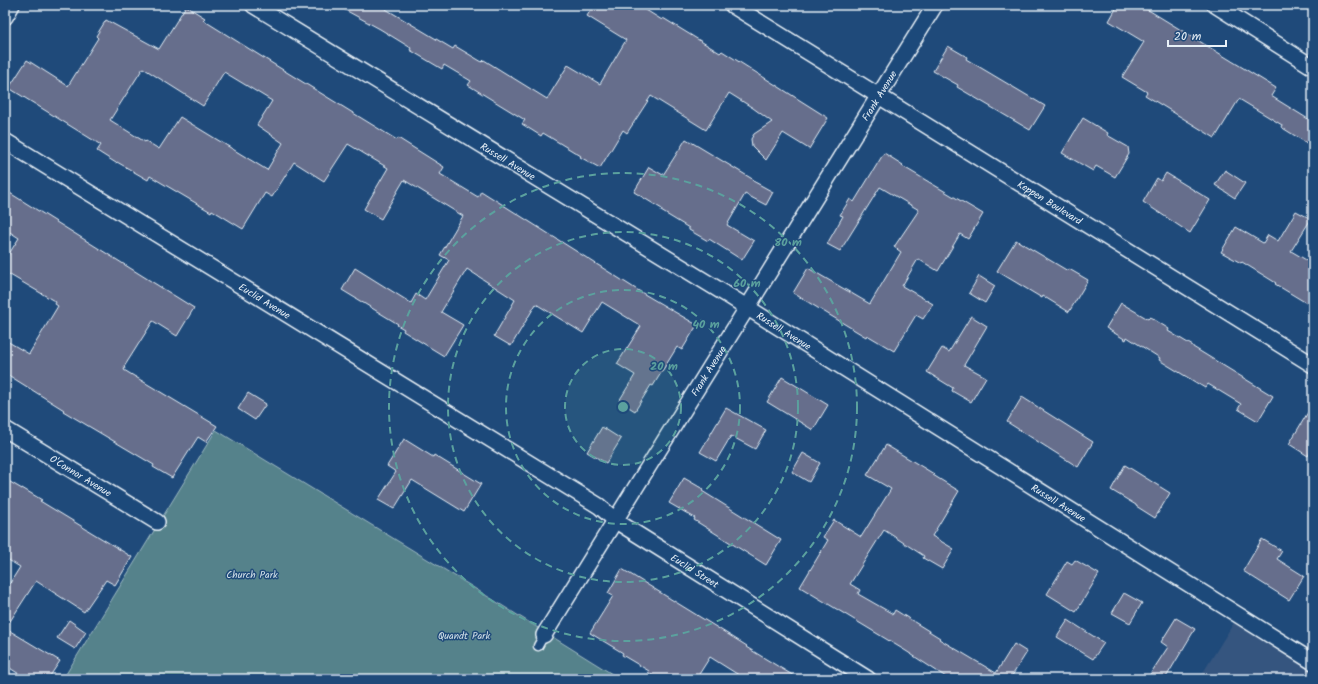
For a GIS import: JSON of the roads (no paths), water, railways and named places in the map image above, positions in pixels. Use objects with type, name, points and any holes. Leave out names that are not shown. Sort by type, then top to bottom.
[{"type":"street","points":[[5,17],[12,5]]},
{"type":"street","name":"Russell Avenue","points":[[253,5],[747,308],[1312,658]]},
{"type":"street","name":"Keppen Boulevard","points":[[732,5],[1313,365]]},
{"type":"street","name":"Frank Avenue","points":[[541,641],[935,5]]},
{"type":"street","points":[[1215,5],[1313,67]]},
{"type":"street","name":"Euclid Avenue","points":[[5,141],[524,460]]},
{"type":"street","name":"O'Connor Avenue","points":[[5,429],[157,522]]},
{"type":"street","name":"Euclid Street","points":[[524,460],[599,506],[616,522],[868,679]]},
{"type":"park label","name":"Church Park","points":[[252,574]]},
{"type":"park label","name":"Quandt Park","points":[[464,635]]}]
